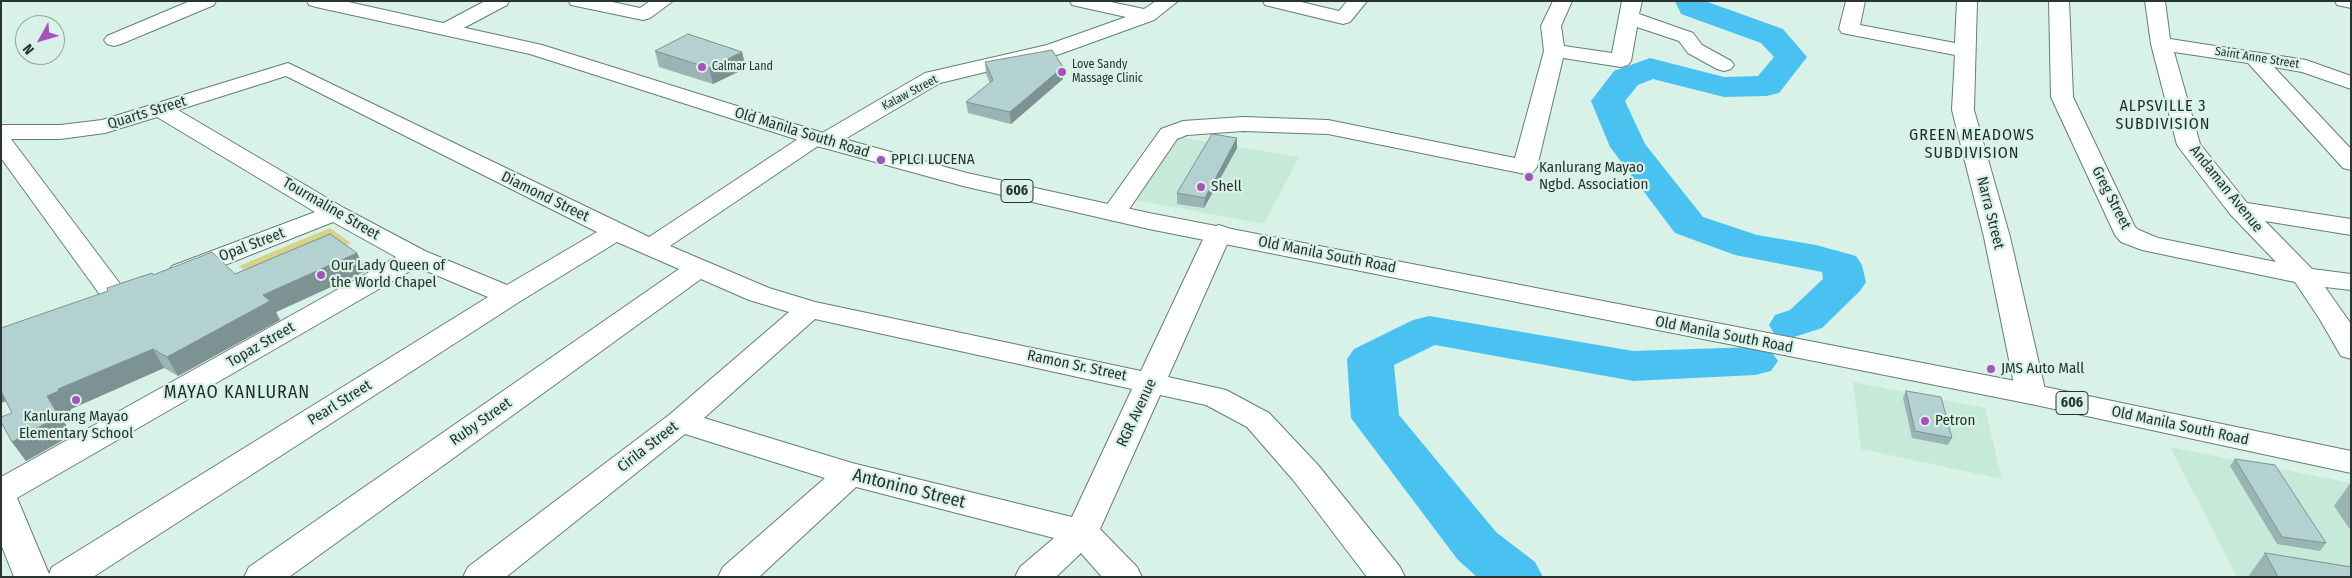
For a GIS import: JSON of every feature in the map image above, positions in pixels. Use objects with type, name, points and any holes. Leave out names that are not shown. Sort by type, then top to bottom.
[{"type":"street","points":[[114,40],[207,1]]},
{"type":"street","name":"Old Manila South Road","points":[[316,1],[535,49],[820,140],[963,179],[1114,213],[1729,337],[2031,394],[2351,462]]},
{"type":"street","points":[[447,29],[500,1]]},
{"type":"street","points":[[583,2],[643,14],[664,1]]},
{"type":"street","points":[[1079,1],[1147,16]]},
{"type":"street","name":"Kalaw Street","points":[[651,247],[820,140],[933,78],[1053,50],[1147,16],[1169,1]]},
{"type":"street","points":[[1272,1],[1344,18],[1358,1]]},
{"type":"street","points":[[1114,213],[1169,134],[1183,128],[1243,124],[1328,127],[1525,167],[1554,51],[1551,26],[1563,1]]},
{"type":"street","points":[[1856,1],[1848,29],[1966,51]]},
{"type":"street","name":"Narra Street","points":[[1968,1],[1963,110],[1997,238],[2031,394]]},
{"type":"street","name":"Greg Street","points":[[2059,1],[2062,97],[2124,230],[2130,236],[2151,244],[2304,276],[2351,282]]},
{"type":"street","name":"Andaman Avenue","points":[[2155,1],[2160,44],[2189,145],[2239,209],[2304,276],[2351,350]]},
{"type":"street","points":[[2344,1],[2351,2]]},
{"type":"street","points":[[1554,51],[1620,61],[1630,9],[1686,37],[1694,48],[1724,65]]},
{"type":"street","name":"Saint Anne Street","points":[[2160,44],[2306,66],[2351,83]]},
{"type":"street","points":[[2254,58],[2351,163]]},
{"type":"street","name":"Quarts Street","points":[[1,132],[60,132],[105,126],[288,68]]},
{"type":"street","name":"Diamond Street","points":[[288,68],[616,232],[759,294],[809,309]]},
{"type":"street","name":"Tourmaline Street","points":[[160,109],[335,213],[416,257],[509,296]]},
{"type":"street","points":[[1,142],[116,297]]},
{"type":"street","points":[[2239,209],[2351,227]]},
{"type":"street","name":"Opal Street","points":[[90,307],[335,213]]},
{"type":"street","name":"Pearl Street","points":[[65,577],[509,296],[616,232]]},
{"type":"street","name":"RGR Avenue","points":[[1033,577],[1082,532],[1218,234]]},
{"type":"street","name":"Topaz Street","points":[[1,492],[416,257]]},
{"type":"street","name":"Ruby Street","points":[[262,577],[700,267]]},
{"type":"street","name":"Ramon Sr. Street","points":[[809,309],[1215,397],[1258,420],[1306,473],[1387,577]]},
{"type":"street","name":"Cirila Street","points":[[481,577],[680,422],[809,309]]},
{"type":"street","name":"Antonino Street","points":[[680,422],[850,474],[1082,532]]},
{"type":"street","points":[[736,577],[850,474]]},
{"type":"street","points":[[1,500],[32,577]]},
{"type":"street","points":[[1082,532],[1124,577]]},
{"type":"shaded area","points":[[1173,136],[1299,157],[1264,224],[1130,199]]},
{"type":"shaded area","points":[[330,228],[351,243],[260,283],[239,266]]},
{"type":"shaded area","points":[[1853,382],[1985,408],[2002,479],[1861,449]]},
{"type":"shaded area","points":[[2170,447],[2351,483],[2351,577],[2237,577]]},
{"type":"building","points":[[688,34],[742,52],[709,68],[655,51]]},
{"type":"building","points":[[1052,50],[1063,67],[1010,112],[966,102],[993,80],[985,62]]},
{"type":"building","points":[[1212,134],[1237,138],[1205,198],[1177,193]]},
{"type":"building","points":[[330,234],[357,253],[263,295],[270,301],[167,357],[153,349],[58,389],[59,391],[47,396],[59,416],[12,442],[1,422],[1,417],[12,413],[1,391],[1,328],[108,291],[107,288],[152,273],[153,275],[212,252],[235,274]]},
{"type":"building","name":"Petron","points":[[1906,391],[1941,397],[1952,438],[1915,431]]},
{"type":"building","points":[[2235,459],[2275,465],[2326,543],[2282,537]]},
{"type":"building","points":[[2265,553],[2351,567],[2351,577],[2278,577]]},
{"type":"waterway","points":[[1690,1],[1692,8],[1772,36],[1791,57],[1767,86],[1724,87],[1650,68],[1626,78],[1608,101],[1628,147],[1689,225],[1749,246],[1816,257],[1841,265],[1845,282],[1806,319],[1791,325]]},
{"type":"waterway","points":[[1515,577],[1477,546],[1375,418],[1370,359],[1429,330],[1633,366],[1755,361]]},
{"type":"place","name":"Calmar Land","points":[[702,67]]},
{"type":"place","name":"Love Sandy Massage Clinic","points":[[1062,72]]},
{"type":"place","name":"PPLCI LUCENA","points":[[881,160]]},
{"type":"place","name":"Kanlurang Mayao Ngbd. Association","points":[[1529,177]]},
{"type":"place","name":"Shell","points":[[1201,187]]},
{"type":"place","name":"Our Lady Queen of the World Chapel","points":[[321,275]]},
{"type":"place","name":"JMS Auto Mall","points":[[1991,369]]},
{"type":"place","name":"Kanlurang Mayao Elementary School","points":[[76,400]]},
{"type":"place","name":"Petron","points":[[1925,421]]},
{"type":"district","name":"ALPSVILLE 3 SUBDIVISION","points":[[2163,116]]},
{"type":"district","name":"GREEN MEADOWS SUBDIVISION","points":[[1972,145]]},
{"type":"district","name":"MAYAO KANLURAN","points":[[237,393]]}]
